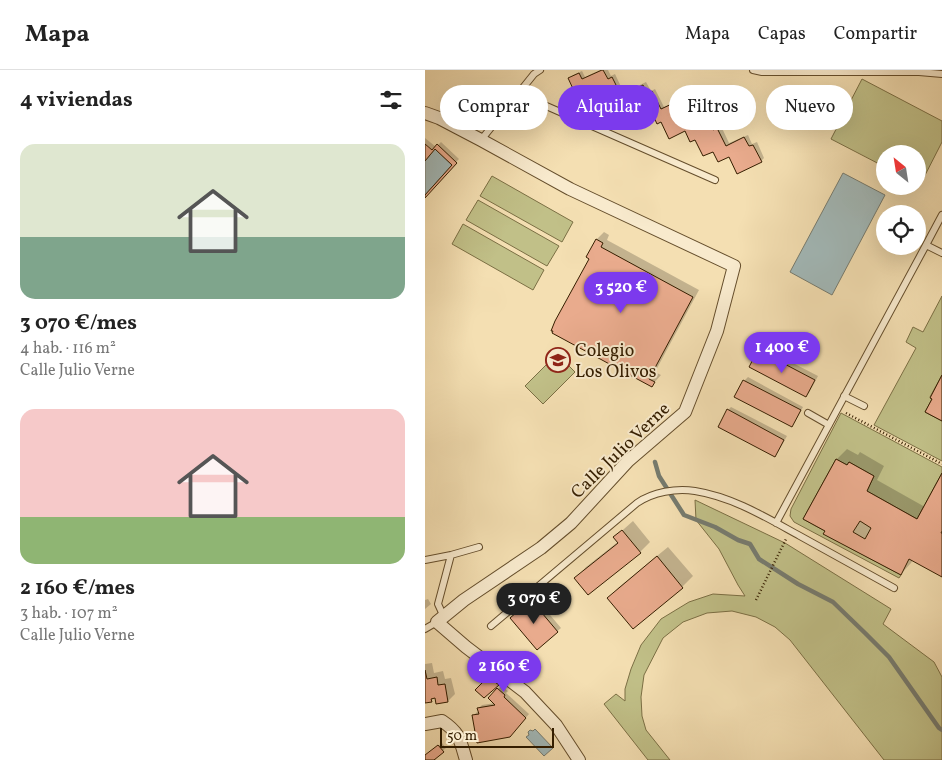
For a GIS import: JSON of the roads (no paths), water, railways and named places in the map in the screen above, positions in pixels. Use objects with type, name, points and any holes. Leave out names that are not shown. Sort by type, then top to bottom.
[{"type":"street","name":"Calle Julio Verne","points":[[425,113],[439,118],[481,140],[571,190],[734,266],[717,331],[685,412],[628,461],[571,523],[541,548],[464,600],[441,619]]},
{"type":"street","points":[[441,619],[466,647],[525,692],[556,725],[579,760]]},
{"type":"street","points":[[425,724],[442,721],[452,728],[460,737],[466,760]]},
{"type":"lane","points":[[526,85],[534,74],[540,70]]},
{"type":"lane","points":[[753,70],[762,72],[919,72],[942,74]]},
{"type":"lane","points":[[548,107],[715,180]]},
{"type":"lane","points":[[481,140],[489,130]]},
{"type":"lane","points":[[941,256],[926,245],[942,215]]},
{"type":"lane","points":[[776,523],[921,255]]},
{"type":"lane","points":[[844,396],[864,406]]},
{"type":"lane","points":[[808,413],[829,425]]},
{"type":"lane","points":[[491,626],[637,503],[659,492],[694,491],[726,500],[776,523],[894,588]]},
{"type":"lane","points":[[425,560],[479,547]]},
{"type":"lane","points":[[425,629],[441,619],[437,604],[451,555]]},
{"type":"water","points":[[435,149],[452,165],[425,195],[425,161]]},
{"type":"water","points":[[843,173],[876,190],[876,195],[885,195],[880,205],[876,205],[876,212],[832,295],[790,272]]},
{"type":"water","points":[[535,729],[553,748],[544,756],[526,737],[529,735],[528,732],[530,730],[533,731]]},
{"type":"waterway","points":[[655,462],[659,476],[684,515],[750,544],[759,559],[798,584],[833,602],[889,657],[942,730]]},
{"type":"place","name":"Colegio Los Olivos","points":[[558,360]]}]
